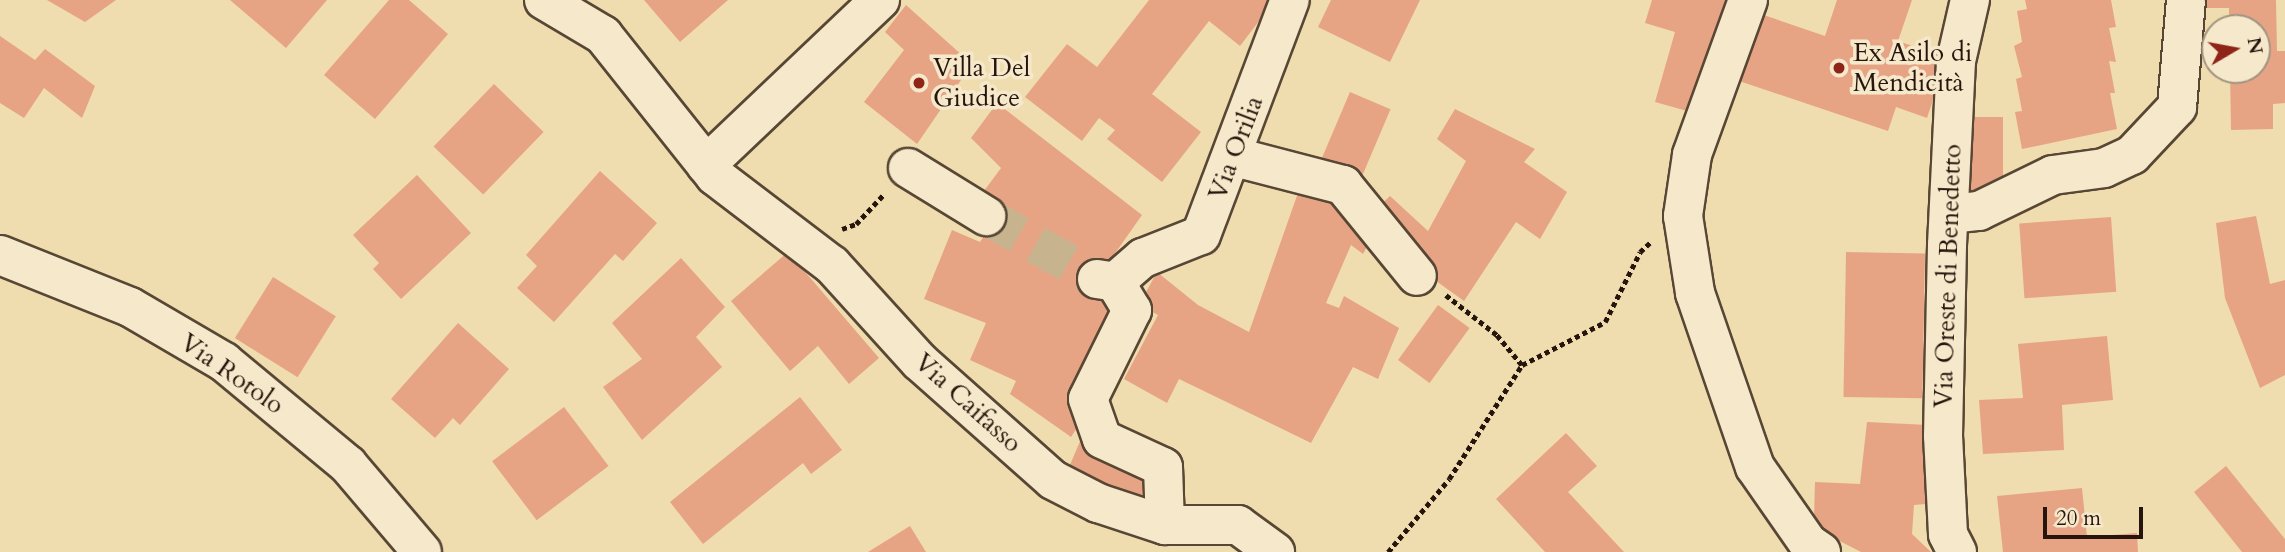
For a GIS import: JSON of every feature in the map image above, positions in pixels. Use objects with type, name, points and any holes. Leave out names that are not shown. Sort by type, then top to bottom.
[{"type":"street","name":"Via Caifasso","points":[[544,0],[603,35],[706,165],[832,265],[919,361],[1054,480],[1098,503],[1165,525],[1238,525],[1275,552]]},
{"type":"street","points":[[706,165],[880,0]]},
{"type":"street","name":"Via Orilia","points":[[1165,525],[1163,467],[1102,439],[1088,399],[1132,310],[1118,273],[1201,236],[1235,157],[1290,0]]},
{"type":"street","points":[[1748,0],[1692,155],[1683,216],[1695,293],[1722,384],[1755,467],[1808,544],[1821,552]]},
{"type":"street","name":"Via Oreste di Benedetto","points":[[1957,552],[1948,534],[1943,436],[1956,61],[1970,0]]},
{"type":"street","points":[[1950,214],[1979,211],[2053,175],[2104,168],[2132,155],[2177,107],[2186,0]]},
{"type":"street","points":[[1235,157],[1343,185],[1418,276]]},
{"type":"street","points":[[908,169],[986,216]]},
{"type":"street","name":"Via Rotolo","points":[[0,254],[130,307],[223,362],[348,465],[422,552]]},
{"type":"path","points":[[805,244],[856,224],[908,169]]},
{"type":"path","points":[[1388,552],[1449,479],[1522,365],[1605,322],[1640,252],[1683,216]]},
{"type":"path","points":[[1418,276],[1470,311],[1522,365]]},
{"type":"building","points":[[47,0],[116,0],[85,22]]},
{"type":"building","points":[[230,0],[327,0],[286,48]]},
{"type":"building","points":[[389,0],[409,0],[448,34],[375,119],[324,75]]},
{"type":"building","points":[[644,0],[728,0],[680,42]]},
{"type":"building","points":[[1149,0],[1275,0],[1240,46],[1209,21],[1152,94],[1201,132],[1162,182],[1107,139],[1115,130],[1099,118],[1082,141],[1025,97],[1067,44],[1097,67]]},
{"type":"building","points":[[1331,0],[1420,0],[1390,62],[1318,27]]},
{"type":"building","points":[[1652,0],[1739,0],[1705,116],[1655,102],[1675,32],[1645,23]]},
{"type":"building","name":"Ex Asilo di Mendicità","points":[[1837,0],[1912,0],[1898,41],[1947,58],[1927,118],[1896,107],[1888,131],[1730,78],[1752,11],[1825,36]]},
{"type":"building","points":[[2025,0],[2111,0],[2116,27],[2109,28],[2116,62],[2109,61],[2115,93],[2110,93],[2117,129],[2022,149],[2015,112],[2022,111],[2016,79],[2022,77],[2014,46],[2022,42],[2017,11],[2027,9]]},
{"type":"building","points":[[2201,0],[2276,0],[2277,51],[2285,51],[2285,103],[2273,104],[2273,129],[2231,130],[2230,84],[2271,84],[2271,14],[2229,14],[2229,8],[2201,8]]},
{"type":"building","name":"Villa Del Giudice","points":[[906,5],[972,64],[917,144],[864,102],[904,50],[885,32]]},
{"type":"building","points":[[0,36],[35,60],[45,49],[95,86],[82,118],[44,88],[24,118],[0,103]]},
{"type":"building","points":[[494,84],[544,132],[483,195],[434,147]]},
{"type":"building","points":[[1350,92],[1391,109],[1362,177],[1321,160]]},
{"type":"building","points":[[997,103],[1142,215],[1097,279],[1128,311],[1089,410],[1071,437],[1010,394],[1016,381],[970,360],[986,323],[924,299],[952,230],[980,242],[1000,211],[981,195],[1001,168],[971,138]]},
{"type":"building","points":[[1455,109],[1535,149],[1524,162],[1567,192],[1540,239],[1516,222],[1464,301],[1418,268],[1375,210],[1390,196],[1428,231],[1466,161],[1437,139]]},
{"type":"building","points":[[1969,117],[2003,117],[2003,195],[1969,195]]},
{"type":"building","points":[[600,171],[657,223],[623,261],[615,254],[554,322],[517,288],[537,266],[526,255]]},
{"type":"building","points":[[417,175],[471,233],[401,299],[373,269],[379,263],[353,235]]},
{"type":"building","points":[[1299,190],[1336,197],[1376,231],[1363,254],[1351,245],[1326,303],[1339,308],[1344,296],[1399,328],[1378,379],[1353,367],[1311,443],[1179,379],[1167,403],[1124,379],[1158,315],[1139,305],[1157,272],[1198,305],[1249,332]]},
{"type":"building","points":[[2256,216],[2270,284],[2285,280],[2285,375],[2260,388],[2225,298],[2216,223]]},
{"type":"building","points":[[2111,217],[2116,292],[2024,298],[2019,223]]},
{"type":"building","points":[[788,252],[879,358],[849,384],[818,346],[790,371],[731,301]]},
{"type":"building","points":[[1846,252],[1925,253],[1922,398],[1843,397]]},
{"type":"building","points":[[681,258],[725,307],[696,337],[722,367],[642,440],[603,387],[642,359],[612,323]]},
{"type":"building","points":[[273,277],[336,316],[298,377],[235,338]]},
{"type":"building","points":[[1438,305],[1470,328],[1430,383],[1398,360]]},
{"type":"building","points":[[458,323],[509,369],[460,425],[453,418],[435,438],[391,399]]},
{"type":"building","points":[[2107,336],[2113,400],[2062,405],[2064,450],[1983,454],[1979,400],[2023,398],[2018,344]]},
{"type":"building","points":[[800,397],[842,450],[811,474],[803,463],[703,544],[670,502]]},
{"type":"building","points":[[564,407],[609,466],[537,520],[492,461]]},
{"type":"building","points":[[1867,422],[1928,425],[1926,504],[1914,505],[1912,534],[1931,552],[1861,552],[1828,535],[1814,518],[1815,482],[1860,484]]},
{"type":"building","points":[[1566,433],[1597,466],[1568,492],[1624,552],[1545,552],[1496,499]]},
{"type":"building","points":[[1081,439],[1160,473],[1146,505],[1067,471]]},
{"type":"building","points":[[2226,466],[2285,539],[2285,552],[2242,552],[2194,492]]},
{"type":"building","points":[[2082,488],[2087,537],[2137,533],[2138,552],[2003,552],[1997,496]]},
{"type":"building","points":[[910,526],[926,552],[868,552]]},
{"type":"tunnel","points":[[986,216],[1097,279]]},
{"type":"place","name":"Ex Asilo di Mendicità","points":[[1839,68]]},
{"type":"place","name":"Villa Del Giudice","points":[[919,83]]}]
